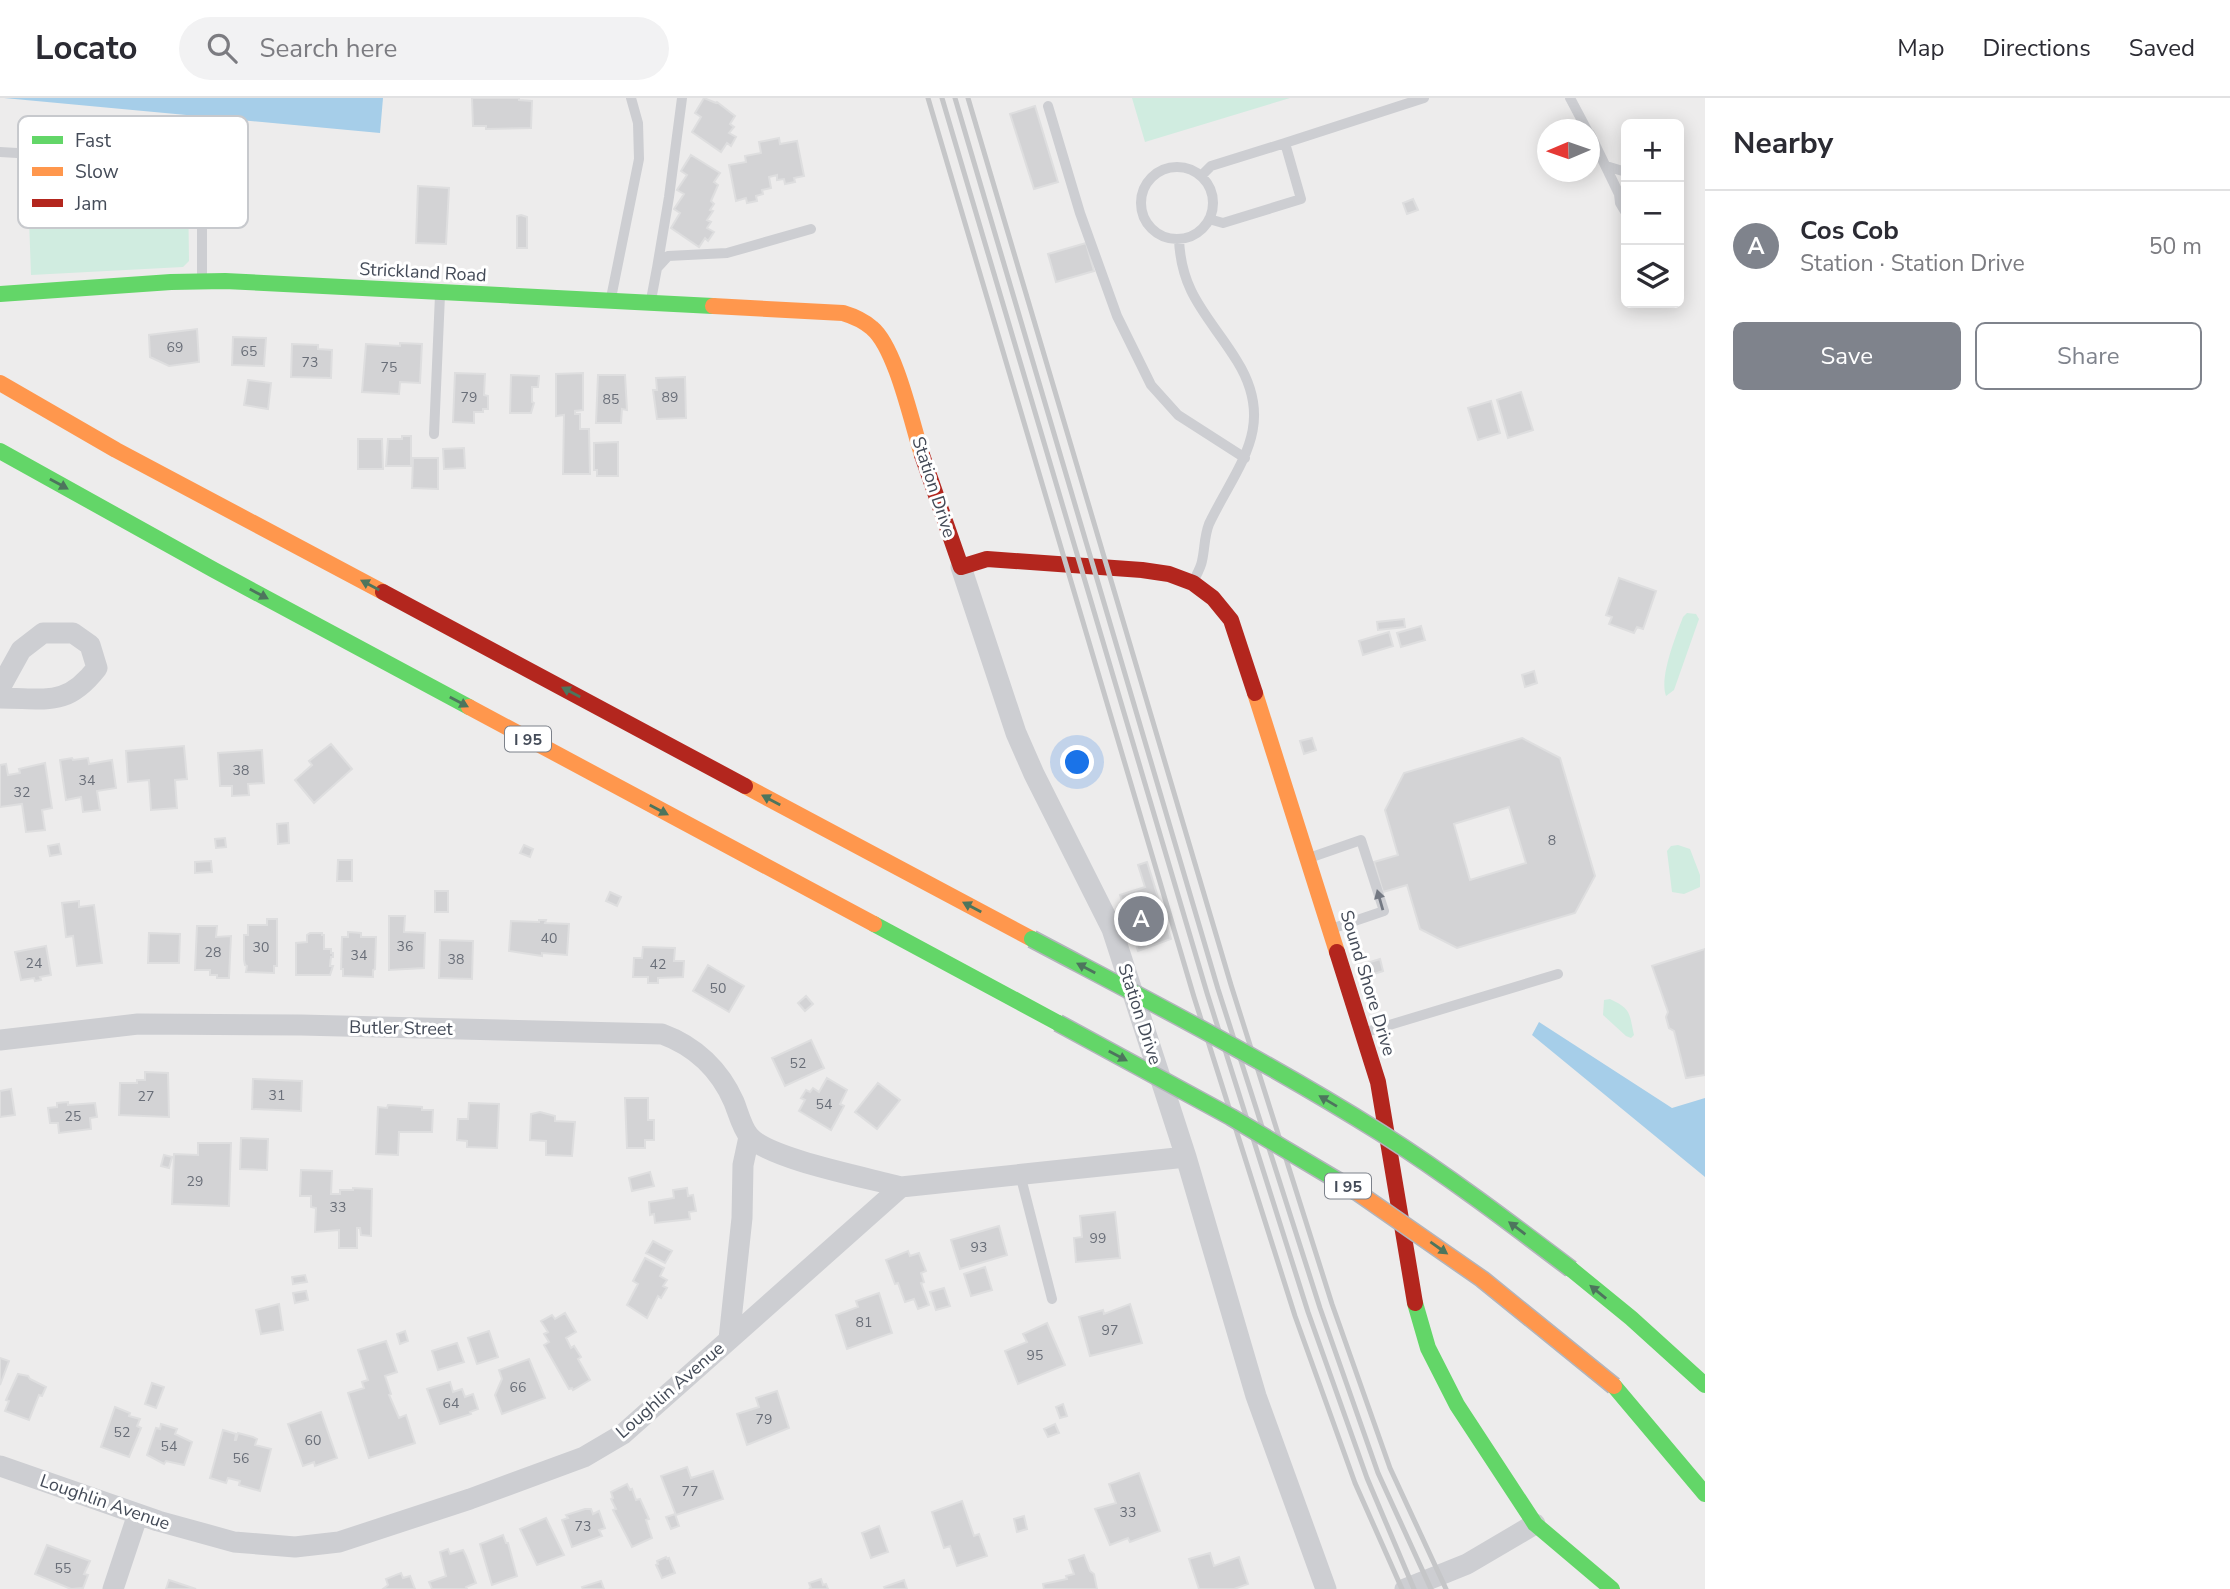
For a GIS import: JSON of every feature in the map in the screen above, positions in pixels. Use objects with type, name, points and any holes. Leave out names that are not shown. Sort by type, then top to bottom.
[{"type":"main road","name":"Strickland Road","points":[[0,294],[202,281],[843,313]]},
{"type":"main road","name":"Station Drive","points":[[843,313],[874,329],[890,352],[936,500],[961,567]]},
{"type":"main road","points":[[0,383],[116,450],[1248,1054],[1381,1133],[1500,1215],[1705,1375]]},
{"type":"main road","name":"I 95","points":[[0,451],[226,576],[1268,1138],[1399,1220],[1525,1311],[1614,1386],[1705,1470]]},
{"type":"main road","name":"Sound Shore Drive","points":[[961,567],[987,559],[1157,571],[1193,583],[1220,605],[1236,631],[1378,1082],[1412,1292],[1428,1348],[1457,1405],[1535,1524],[1612,1589]]},
{"type":"main road","points":[[1631,1318],[1705,1385]]},
{"type":"main road","points":[[1614,1386],[1705,1494]]},
{"type":"street","name":"Station Drive","points":[[961,567],[1016,733],[1112,929],[1186,1157],[1256,1396],[1326,1589]]},
{"type":"street","points":[[0,688],[20,650],[43,633],[73,633],[90,645],[97,668],[83,685],[61,698],[0,698]]},
{"type":"street","name":"Butler Street","points":[[0,1040],[138,1024],[662,1034],[692,1048],[720,1076],[749,1137]]},
{"type":"street","points":[[729,1339],[743,1218],[743,1165],[749,1137],[772,1151],[810,1164],[901,1187],[1186,1157]]},
{"type":"street","name":"Loughlin Avenue","points":[[0,1466],[138,1514],[234,1542],[295,1547],[339,1542],[470,1499],[584,1457],[623,1434],[901,1187]]},
{"type":"street","points":[[113,1589],[138,1514]]},
{"type":"street","points":[[1405,1589],[1467,1564],[1535,1524]]},
{"type":"lane","points":[[610,300],[639,159],[638,123],[631,98]]},
{"type":"lane","points":[[651,303],[682,98]]},
{"type":"lane","points":[[1201,176],[1211,166],[1424,98]]},
{"type":"lane","points":[[1570,98],[1581,119]]},
{"type":"lane","points":[[1048,106],[1080,214],[1117,316],[1151,385],[1178,415],[1245,458]]},
{"type":"lane","points":[[1209,219],[1223,223],[1301,199],[1285,143]]},
{"type":"lane","points":[[0,152],[18,153]]},
{"type":"lane","points":[[1600,154],[1619,194],[1621,205]]},
{"type":"lane","points":[[1175,166],[1189,169],[1201,176],[1211,192],[1212,210],[1209,219],[1200,230],[1190,236],[1179,239],[1159,234],[1144,218],[1141,197],[1144,187],[1162,170],[1175,166]]},
{"type":"lane","points":[[1606,166],[1621,170]]},
{"type":"lane","points":[[1619,194],[1625,182]]},
{"type":"lane","points":[[202,228],[202,281]]},
{"type":"lane","points":[[657,268],[668,256],[727,253],[811,229]]},
{"type":"lane","points":[[1179,239],[1180,263],[1193,297],[1239,363],[1253,402],[1254,428],[1250,447],[1205,535],[1202,562],[1193,583]]},
{"type":"lane","points":[[434,433],[440,292]]},
{"type":"lane","points":[[1309,858],[1361,840],[1384,911],[1331,929]]},
{"type":"lane","points":[[1363,1033],[1558,974]]},
{"type":"lane","points":[[1020,1174],[1052,1299]]},
{"type":"green space","points":[[1132,98],[1290,98],[1145,142]]},
{"type":"green space","points":[[29,228],[189,228],[189,261],[183,267],[31,275]]},
{"type":"green space","points":[[1687,613],[1696,614],[1699,619],[1674,690],[1666,696],[1664,688],[1669,656],[1683,617]]},
{"type":"green space","points":[[1671,846],[1690,849],[1700,875],[1700,887],[1684,894],[1672,892],[1667,851]]},
{"type":"green space","points":[[1610,999],[1628,1012],[1634,1035],[1631,1038],[1603,1015],[1604,1000]]},
{"type":"water","points":[[4,98],[383,98],[380,133],[248,121],[248,116],[197,116]]},
{"type":"water","points":[[1539,1022],[1672,1108],[1705,1098],[1705,1177],[1532,1035]]},
{"type":"building","points":[[472,98],[519,98],[532,101],[531,128],[486,129],[486,126],[473,126]]},
{"type":"building","points":[[704,98],[717,102],[735,116],[730,124],[734,127],[729,133],[736,137],[731,146],[727,143],[721,152],[692,132],[701,117],[695,113]]},
{"type":"building","points":[[1035,106],[1058,182],[1034,189],[1010,114]]},
{"type":"building","points":[[779,138],[780,144],[797,141],[804,176],[785,184],[784,179],[777,180],[777,175],[769,177],[771,188],[762,190],[763,194],[756,196],[757,201],[747,203],[746,198],[736,201],[729,165],[746,162],[745,156],[761,153],[759,142]]},
{"type":"building","points":[[691,155],[720,173],[714,182],[718,185],[711,201],[714,204],[710,210],[713,211],[707,220],[711,222],[707,228],[714,232],[708,241],[705,238],[699,247],[671,228],[680,213],[674,209],[684,194],[677,190],[687,175],[681,171]]},
{"type":"building","points":[[418,186],[449,188],[446,244],[416,243]]},
{"type":"building","points":[[1413,199],[1418,210],[1407,214],[1403,203]]},
{"type":"building","points":[[517,216],[527,217],[527,248],[517,248]]},
{"type":"building","points":[[1086,243],[1094,271],[1056,282],[1048,254]]},
{"type":"building","points":[[197,329],[199,362],[169,366],[150,357],[149,335]]},
{"type":"building","points":[[233,337],[266,338],[264,366],[232,365]]},
{"type":"building","points":[[400,343],[422,344],[420,383],[400,382],[399,394],[362,392],[366,344],[400,346]]},
{"type":"building","points":[[292,344],[318,345],[318,349],[332,350],[331,378],[291,377]]},
{"type":"building","points":[[455,373],[485,374],[484,395],[488,396],[488,409],[474,412],[474,423],[453,422]]},
{"type":"building","points":[[583,373],[583,410],[575,411],[575,414],[580,414],[580,429],[589,429],[590,474],[563,474],[564,415],[556,416],[556,374]]},
{"type":"building","points":[[511,375],[539,376],[538,387],[532,387],[534,403],[531,413],[510,413]]},
{"type":"building","points":[[598,375],[625,375],[627,410],[622,409],[621,423],[596,423]]},
{"type":"building","points":[[685,377],[686,418],[657,419],[653,390],[657,390],[656,378]]},
{"type":"building","points":[[248,380],[271,383],[268,409],[244,405]]},
{"type":"building","points":[[1521,392],[1533,430],[1508,438],[1497,400]]},
{"type":"building","points":[[1491,401],[1500,433],[1478,440],[1468,408]]},
{"type":"building","points":[[402,436],[411,436],[411,466],[386,466],[388,439],[402,439]]},
{"type":"building","points":[[358,439],[382,439],[383,469],[358,469]]},
{"type":"building","points":[[618,442],[618,476],[597,476],[597,470],[594,470],[594,443]]},
{"type":"building","points":[[464,448],[465,468],[444,469],[443,449]]},
{"type":"building","points":[[413,458],[438,458],[438,489],[412,488]]},
{"type":"building","points":[[1619,578],[1656,591],[1643,629],[1637,627],[1634,633],[1609,624],[1612,617],[1606,615]]},
{"type":"building","points":[[1404,619],[1405,627],[1378,630],[1377,622]]},
{"type":"building","points":[[1421,626],[1425,640],[1401,647],[1397,633]]},
{"type":"building","points":[[1389,632],[1393,646],[1363,655],[1359,641]]},
{"type":"building","points":[[1534,671],[1537,683],[1525,687],[1522,675]]},
{"type":"building","points":[[1312,738],[1316,750],[1304,754],[1300,741]]},
{"type":"building","points":[[1522,738],[1560,758],[1595,876],[1575,913],[1457,948],[1420,929],[1407,885],[1383,892],[1374,862],[1398,855],[1385,810],[1404,773]],"holes":[[[1509,807],[1526,863],[1470,880],[1454,824]]]},
{"type":"building","points":[[331,744],[352,769],[314,803],[295,780],[312,765],[309,761]]},
{"type":"building","points":[[184,746],[187,779],[175,780],[177,808],[151,810],[149,780],[128,782],[126,751]]},
{"type":"building","points":[[262,750],[264,783],[248,784],[249,795],[232,796],[232,786],[220,786],[218,753]]},
{"type":"building","points":[[88,758],[89,764],[112,760],[116,788],[97,791],[100,810],[83,812],[81,797],[66,800],[60,760]]},
{"type":"building","points":[[45,763],[52,808],[42,810],[45,830],[26,832],[22,804],[0,807],[0,765],[6,764],[8,775],[20,773],[19,769]]},
{"type":"building","points":[[288,823],[289,843],[278,844],[277,824]]},
{"type":"building","points":[[225,838],[226,847],[216,848],[215,839]]},
{"type":"building","points":[[59,844],[61,854],[50,856],[48,846]]},
{"type":"building","points":[[524,845],[533,849],[530,857],[520,853]]},
{"type":"building","points":[[338,860],[352,860],[352,881],[337,881]]},
{"type":"building","points":[[211,861],[212,872],[195,873],[195,862]]},
{"type":"building","points":[[1147,862],[1171,939],[1138,951],[1120,895],[1145,887],[1138,865]]},
{"type":"building","points":[[435,891],[448,891],[448,912],[435,912]]},
{"type":"building","points":[[610,892],[621,897],[617,906],[606,901]]},
{"type":"building","points":[[79,901],[79,907],[94,905],[102,963],[77,966],[73,936],[66,937],[62,903]]},
{"type":"building","points":[[389,916],[405,916],[404,932],[425,933],[424,968],[389,970]]},
{"type":"building","points":[[267,919],[277,919],[277,966],[274,966],[274,973],[246,972],[244,935],[248,935],[248,925],[267,925]]},
{"type":"building","points":[[546,920],[545,923],[569,924],[567,955],[542,953],[542,956],[509,951],[511,921]]},
{"type":"building","points":[[197,926],[217,926],[216,937],[231,936],[229,978],[217,978],[217,975],[210,975],[210,970],[195,970]]},
{"type":"building","points":[[348,932],[361,933],[361,937],[376,937],[373,977],[343,976],[342,937],[348,937]]},
{"type":"building","points":[[149,933],[180,934],[179,963],[148,963]]},
{"type":"building","points":[[322,933],[324,949],[331,949],[333,953],[330,975],[296,975],[296,943],[307,942],[307,935]]},
{"type":"building","points":[[440,940],[473,941],[472,979],[439,978]]},
{"type":"building","points":[[46,946],[51,975],[35,981],[34,978],[21,980],[15,952]]},
{"type":"building","points":[[643,947],[675,948],[674,961],[684,961],[683,977],[658,978],[658,983],[648,983],[648,977],[633,977],[634,958],[642,958]]},
{"type":"building","points":[[1705,949],[1705,1075],[1686,1078],[1674,1031],[1669,1028],[1666,1017],[1668,1012],[1652,966]]},
{"type":"building","points":[[1380,959],[1383,971],[1371,975],[1367,963]]},
{"type":"building","points":[[708,965],[744,986],[729,1012],[693,991]]},
{"type":"building","points":[[806,996],[813,1004],[805,1011],[798,1003]]},
{"type":"building","points":[[811,1040],[824,1068],[785,1086],[772,1058]]},
{"type":"building","points":[[145,1072],[168,1073],[169,1117],[119,1115],[120,1083],[145,1080]]},
{"type":"building","points":[[827,1078],[847,1090],[840,1104],[844,1106],[831,1130],[799,1111],[805,1100],[801,1098],[806,1090],[810,1092],[813,1088],[819,1092]]},
{"type":"building","points":[[253,1079],[302,1081],[301,1111],[252,1109]]},
{"type":"building","points":[[878,1083],[900,1100],[877,1129],[855,1112]]},
{"type":"building","points":[[11,1089],[15,1115],[0,1117],[0,1091]]},
{"type":"building","points":[[625,1098],[648,1098],[648,1120],[654,1120],[654,1140],[645,1140],[645,1148],[627,1148]]},
{"type":"building","points":[[68,1102],[68,1105],[95,1103],[97,1117],[90,1118],[91,1129],[59,1133],[58,1123],[50,1123],[48,1108],[57,1107],[57,1103]]},
{"type":"building","points":[[469,1103],[499,1104],[497,1148],[467,1147],[467,1141],[457,1140],[458,1119],[468,1119]]},
{"type":"building","points":[[388,1105],[433,1110],[432,1132],[399,1132],[398,1155],[376,1154],[378,1107],[387,1108]]},
{"type":"building","points":[[540,1112],[555,1116],[555,1121],[575,1122],[572,1156],[546,1155],[546,1141],[530,1140],[531,1114]]},
{"type":"building","points":[[241,1138],[268,1139],[267,1170],[240,1169]]},
{"type":"building","points":[[198,1143],[231,1143],[229,1206],[172,1204],[174,1154],[198,1155]]},
{"type":"building","points":[[164,1155],[172,1157],[169,1168],[161,1166]]},
{"type":"building","points":[[301,1170],[332,1171],[331,1194],[340,1194],[340,1190],[353,1188],[372,1189],[371,1236],[361,1235],[360,1228],[357,1228],[357,1248],[339,1248],[339,1230],[315,1232],[316,1208],[311,1207],[311,1196],[300,1196]]},
{"type":"building","points":[[650,1172],[654,1186],[632,1191],[629,1178]]},
{"type":"building","points":[[687,1188],[688,1196],[693,1195],[696,1211],[689,1212],[690,1219],[655,1223],[654,1214],[650,1215],[649,1202],[674,1198],[673,1190]]},
{"type":"building","points":[[1115,1212],[1120,1258],[1076,1262],[1074,1238],[1082,1237],[1080,1216]]},
{"type":"building","points":[[999,1226],[1007,1255],[960,1269],[951,1240]]},
{"type":"building","points":[[653,1241],[672,1251],[665,1263],[646,1253]]},
{"type":"building","points":[[908,1251],[910,1256],[919,1253],[926,1271],[921,1273],[924,1282],[921,1283],[929,1305],[918,1309],[914,1299],[905,1302],[886,1260]]},
{"type":"building","points":[[645,1258],[664,1268],[660,1276],[667,1280],[663,1286],[667,1288],[661,1298],[658,1296],[647,1318],[627,1305],[638,1284],[633,1281]]},
{"type":"building","points":[[985,1267],[992,1290],[971,1296],[964,1274]]},
{"type":"building","points":[[305,1275],[307,1282],[293,1284],[292,1277]]},
{"type":"building","points":[[944,1288],[950,1306],[936,1310],[930,1292]]},
{"type":"building","points":[[306,1291],[308,1300],[295,1303],[293,1293]]},
{"type":"building","points":[[879,1293],[892,1333],[847,1349],[836,1315],[858,1307],[856,1301]]},
{"type":"building","points":[[279,1304],[283,1330],[261,1334],[256,1310]]},
{"type":"building","points":[[1130,1304],[1142,1343],[1090,1356],[1079,1317],[1103,1310],[1104,1314]]},
{"type":"building","points":[[565,1313],[576,1332],[566,1338],[571,1348],[574,1346],[581,1357],[578,1359],[590,1380],[573,1390],[569,1389],[544,1345],[549,1342],[544,1334],[548,1332],[541,1321],[552,1315],[555,1319]]},
{"type":"building","points":[[1047,1323],[1065,1365],[1018,1384],[1005,1351],[1027,1342],[1023,1334]]},
{"type":"building","points":[[405,1331],[408,1341],[400,1344],[397,1334]]},
{"type":"building","points":[[489,1331],[498,1357],[477,1364],[468,1338]]},
{"type":"building","points":[[386,1341],[397,1372],[385,1376],[391,1394],[389,1395],[399,1418],[406,1415],[415,1443],[369,1458],[348,1393],[364,1388],[362,1382],[368,1380],[358,1350]]},
{"type":"building","points":[[457,1343],[464,1362],[438,1370],[432,1351]]},
{"type":"building","points":[[0,1358],[9,1361],[0,1385]]},
{"type":"building","points":[[529,1359],[545,1398],[502,1414],[495,1395],[502,1379],[499,1370]]},
{"type":"building","points":[[18,1374],[28,1376],[46,1387],[42,1396],[39,1395],[29,1420],[5,1411],[9,1401],[6,1400]]},
{"type":"building","points":[[450,1382],[453,1392],[462,1389],[465,1397],[473,1394],[478,1409],[440,1424],[427,1389]]},
{"type":"building","points":[[152,1383],[164,1387],[156,1408],[145,1404]]},
{"type":"building","points":[[777,1391],[789,1428],[747,1445],[737,1414],[759,1407],[756,1398]]},
{"type":"building","points":[[1063,1404],[1067,1416],[1060,1418],[1056,1407]]},
{"type":"building","points":[[115,1407],[140,1419],[137,1426],[141,1428],[129,1457],[101,1447]]},
{"type":"building","points":[[321,1412],[337,1458],[315,1466],[314,1462],[303,1466],[288,1424]]},
{"type":"building","points":[[161,1424],[177,1429],[175,1434],[192,1442],[184,1465],[166,1461],[164,1464],[147,1455],[156,1428],[160,1429]]},
{"type":"building","points":[[1055,1424],[1059,1433],[1048,1437],[1044,1429]]},
{"type":"building","points":[[223,1430],[236,1434],[235,1440],[238,1433],[257,1439],[255,1445],[271,1449],[260,1491],[239,1485],[240,1481],[228,1478],[226,1483],[210,1478]]},
{"type":"building","points":[[687,1467],[691,1478],[713,1471],[723,1499],[676,1515],[661,1476]]},
{"type":"building","points":[[1139,1473],[1160,1531],[1130,1542],[1128,1538],[1110,1545],[1095,1509],[1116,1503],[1109,1484]]},
{"type":"building","points":[[627,1484],[636,1500],[640,1499],[649,1519],[646,1520],[652,1538],[632,1547],[613,1510],[616,1509],[611,1499],[611,1492]]},
{"type":"building","points":[[962,1501],[974,1536],[979,1534],[987,1556],[957,1566],[950,1546],[944,1548],[932,1512]]},
{"type":"building","points":[[591,1509],[593,1514],[599,1511],[605,1528],[599,1530],[602,1536],[572,1547],[562,1520],[568,1518],[566,1515]]},
{"type":"building","points":[[675,1514],[679,1526],[671,1529],[666,1517]]},
{"type":"building","points":[[1024,1516],[1027,1529],[1017,1532],[1014,1519]]},
{"type":"building","points":[[546,1518],[564,1555],[537,1565],[520,1529]]},
{"type":"building","points":[[879,1526],[888,1552],[871,1558],[862,1533]]},
{"type":"building","points":[[503,1535],[508,1543],[517,1576],[492,1585],[480,1544]]},
{"type":"building","points":[[47,1545],[90,1561],[84,1574],[88,1575],[83,1588],[71,1589],[35,1574]]},
{"type":"building","points":[[448,1549],[450,1554],[463,1550],[466,1556],[476,1583],[466,1587],[467,1589],[432,1589],[429,1582],[446,1576],[440,1552]]},
{"type":"building","points":[[1210,1553],[1214,1566],[1239,1557],[1248,1584],[1234,1589],[1199,1589],[1189,1559]]},
{"type":"building","points":[[1084,1555],[1090,1571],[1094,1574],[1097,1589],[1044,1589],[1043,1584],[1067,1579],[1066,1576],[1074,1574],[1069,1560]]},
{"type":"building","points":[[669,1558],[675,1573],[662,1578],[656,1565],[657,1561]]},
{"type":"building","points":[[401,1573],[403,1578],[410,1576],[415,1589],[383,1589],[388,1585],[386,1579]]},
{"type":"building","points":[[821,1579],[828,1589],[809,1589],[809,1583]]},
{"type":"building","points":[[169,1580],[196,1589],[166,1589]]},
{"type":"building","points":[[904,1580],[907,1589],[884,1587]]},
{"type":"building","points":[[601,1581],[604,1589],[582,1587]]},
{"type":"railway","points":[[928,98],[1194,997],[1295,1316],[1355,1483],[1402,1589]]},
{"type":"railway","points":[[942,98],[1207,993],[1308,1312],[1367,1478],[1414,1589]]},
{"type":"railway","points":[[955,98],[1218,989],[1320,1308],[1378,1473],[1431,1589]]},
{"type":"railway","points":[[968,98],[1231,985],[1332,1304],[1390,1468],[1446,1589]]},
{"type":"traffic: fast","points":[[0,294],[171,282],[225,281],[713,306]]},
{"type":"traffic: fast","points":[[0,451],[469,707]]},
{"type":"traffic: fast","points":[[874,924],[1058,1023]]},
{"type":"traffic: fast","points":[[1032,939],[1295,1081],[1381,1133],[1430,1165],[1571,1269]]},
{"type":"traffic: fast","points":[[1058,1023],[1231,1117],[1357,1192]]},
{"type":"traffic: fast","points":[[1571,1269],[1631,1318],[1705,1385]]},
{"type":"traffic: fast","points":[[1415,1303],[1428,1348],[1457,1405],[1535,1524],[1612,1589]]},
{"type":"traffic: fast","points":[[1614,1386],[1705,1494]]},
{"type":"traffic: slow","points":[[713,306],[843,313],[869,325],[881,338],[896,369],[922,455]]},
{"type":"traffic: slow","points":[[0,383],[116,450],[383,592]]},
{"type":"traffic: slow","points":[[1255,693],[1337,952]]},
{"type":"traffic: slow","points":[[469,707],[874,924]]},
{"type":"traffic: slow","points":[[745,786],[1032,939]]},
{"type":"traffic: slow","points":[[1357,1192],[1482,1279],[1614,1386]]},
{"type":"traffic: jam","points":[[922,455],[961,567],[987,559],[1142,570],[1169,574],[1193,583],[1213,598],[1231,620],[1255,693]]},
{"type":"traffic: jam","points":[[383,592],[745,786]]},
{"type":"traffic: jam","points":[[1337,952],[1378,1082],[1415,1303]]},
{"type":"place","name":"Cos Cob","points":[[1141,919]]}]
